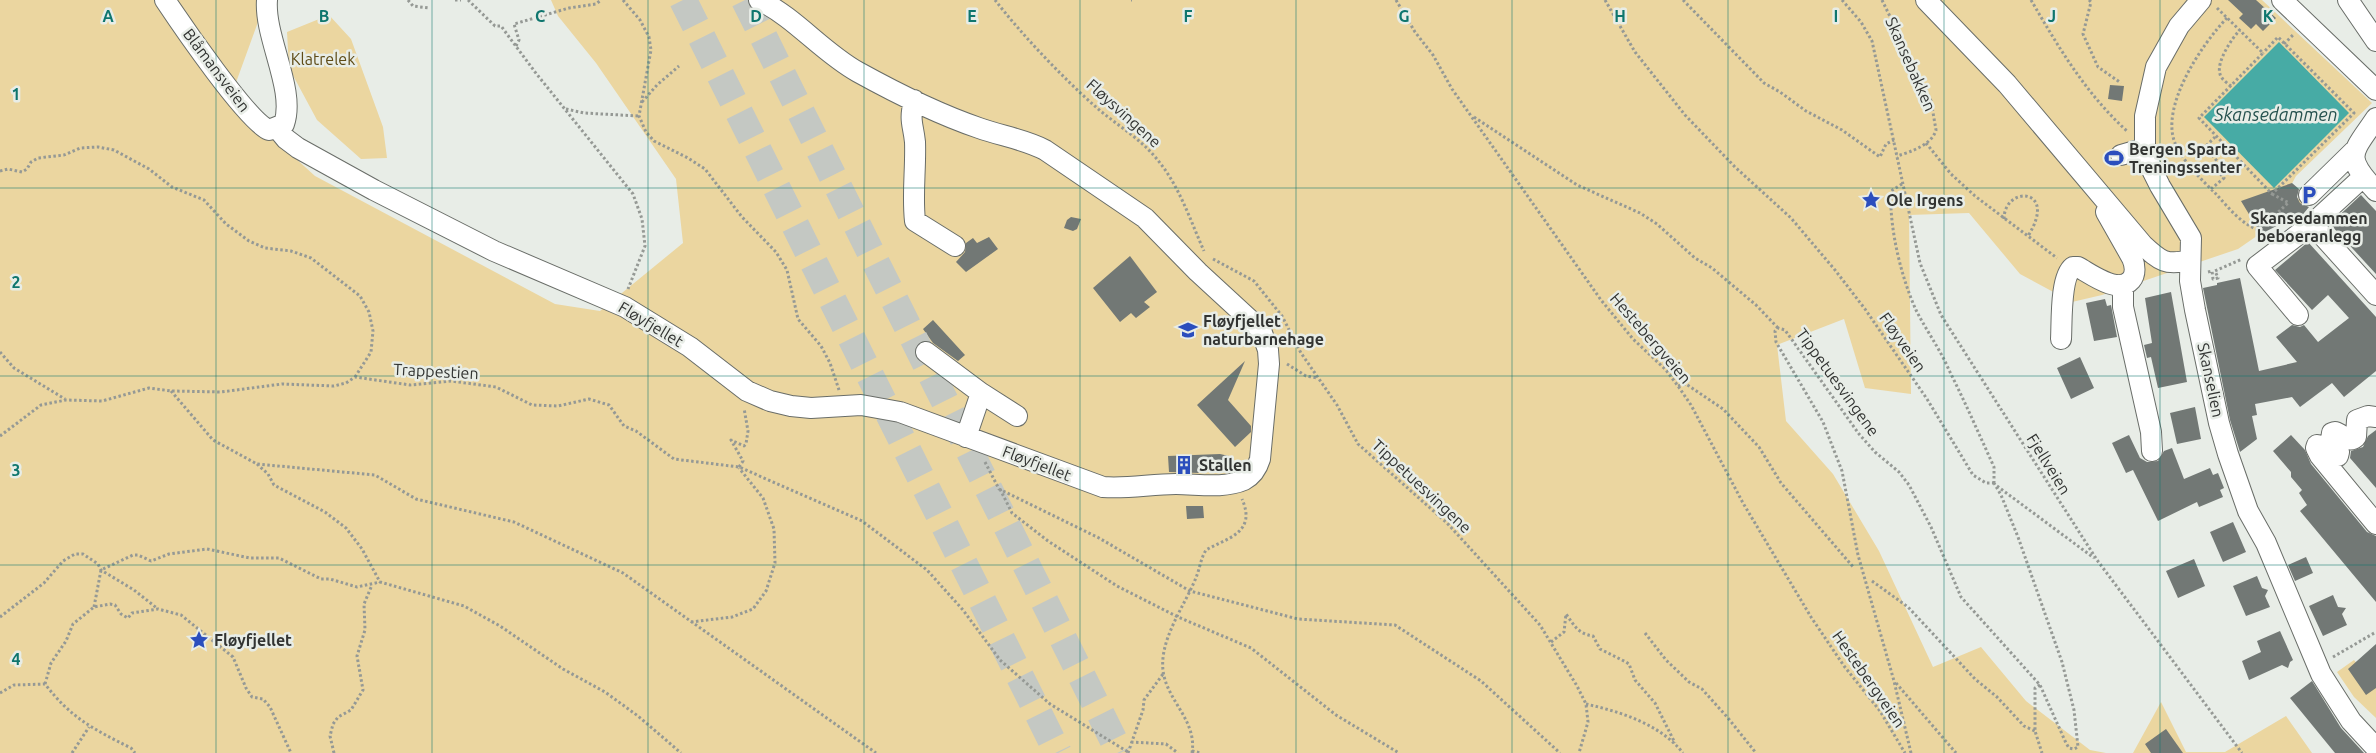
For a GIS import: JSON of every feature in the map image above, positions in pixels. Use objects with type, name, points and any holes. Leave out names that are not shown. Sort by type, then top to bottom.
[{"type":"street","name":"Blåmansveien","points":[[165,0],[256,121],[269,130],[277,128]]},
{"type":"street","points":[[267,0],[268,16],[287,106],[284,124],[277,128]]},
{"type":"street","name":"Fløyfjellet","points":[[277,128],[286,139],[298,148],[494,251],[625,306],[690,348],[747,391],[770,401],[811,408],[844,405],[879,407],[1103,487],[1120,489],[1174,484],[1220,485],[1235,483],[1249,476],[1258,467],[1269,364],[1265,337],[1255,323],[1198,272],[1145,218],[1045,150],[1018,139],[980,129],[914,100],[839,60],[788,18],[759,0]]},
{"type":"street","points":[[1926,0],[2007,84],[2143,245],[2159,259],[2173,264],[2190,260]]},
{"type":"street","points":[[2282,0],[2376,90]]},
{"type":"street","points":[[2348,0],[2376,41]]},
{"type":"street","name":"Skanselien","points":[[2207,2],[2179,26],[2156,67],[2145,116],[2145,148],[2151,168],[2160,186],[2191,238],[2192,295],[2228,454],[2248,511],[2266,543],[2321,674],[2351,721],[2376,748]]},
{"type":"street","points":[[914,100],[910,118],[915,142],[912,197],[915,221],[955,246]]},
{"type":"street","points":[[2298,316],[2257,266],[2312,224],[2362,170],[2362,137],[2376,118]]},
{"type":"street","points":[[2121,155],[2145,148]]},
{"type":"street","points":[[2309,196],[2362,170]]},
{"type":"street","points":[[2061,338],[2065,284],[2067,274],[2073,267],[2108,283],[2123,285],[2134,276],[2134,264],[2107,216],[2108,205]]},
{"type":"street","points":[[2312,224],[2376,295]]},
{"type":"street","points":[[2123,285],[2123,307],[2151,432],[2152,451]]},
{"type":"street","points":[[926,352],[981,393],[1017,416]]},
{"type":"street","points":[[969,438],[981,393]]},
{"type":"street","points":[[2329,456],[2339,452],[2331,440],[2332,433],[2353,439],[2356,436],[2357,420],[2368,416],[2376,417]]},
{"type":"street","points":[[2329,456],[2376,501]]},
{"type":"street","points":[[2329,456],[2376,524]]},
{"type":"path","points":[[408,0],[413,6],[429,8]]},
{"type":"path","points":[[455,0],[461,0]]},
{"type":"path","points":[[468,0],[495,26],[502,26],[633,194],[642,219],[646,246],[629,286],[625,306]]},
{"type":"path","points":[[516,46],[519,40],[514,24],[569,8],[596,4],[601,0]]},
{"type":"path","points":[[624,0],[640,20],[649,36],[651,56],[645,77],[639,116],[646,132],[654,140],[705,169],[742,217],[776,252],[787,270],[798,319],[821,346],[830,363],[844,405]]},
{"type":"path","name":"Fløysvingene","points":[[995,0],[1012,22],[1097,107],[1136,138],[1161,163],[1171,180],[1210,264]]},
{"type":"path","name":"Hestebergveien","points":[[1396,0],[1404,15],[1433,54],[1452,89],[1601,300],[1633,339],[1666,370],[1691,405],[1743,503],[1811,617],[1844,666],[1880,711],[1904,753]]},
{"type":"path","name":"Fløyveien","points":[[1605,0],[1635,52],[1685,115],[1735,167],[1810,237],[1865,308],[1916,381],[1973,475],[1986,483],[1994,483],[2096,560]]},
{"type":"path","points":[[1683,0],[1764,83],[1806,111],[1842,130],[1880,156],[1886,144],[1894,140]]},
{"type":"path","name":"Fjellveien","points":[[1842,0],[1861,22],[1872,41],[1920,263],[1941,314],[2096,560],[2242,753]]},
{"type":"path","name":"Skansebakken","points":[[1882,0],[1931,101],[1936,130],[1935,134],[1926,143]]},
{"type":"path","points":[[2031,0],[2083,83],[2115,121],[2145,148]]},
{"type":"path","points":[[2089,0],[2091,2],[2082,34],[2098,67],[2121,83]]},
{"type":"path","points":[[2207,2],[2228,18],[2263,54]]},
{"type":"path","points":[[2228,18],[2210,35],[2191,65],[2174,104],[2171,128],[2175,143],[2181,155],[2248,227],[2259,230],[2288,203]]},
{"type":"path","points":[[2231,86],[2222,79],[2220,69],[2230,41],[2240,30]]},
{"type":"path","points":[[2284,44],[2297,31]]},
{"type":"path","points":[[2278,37],[2284,44],[2354,114],[2272,194],[2215,137],[2199,118],[2278,37]]},
{"type":"path","points":[[642,103],[657,85],[679,66]]},
{"type":"path","points":[[566,109],[584,113],[639,116]]},
{"type":"path","points":[[1472,116],[1577,185],[1640,213],[1657,224],[1695,258],[1712,268],[1756,305],[1778,328]]},
{"type":"path","points":[[2211,189],[2224,178],[2213,166],[2217,161],[2204,147],[2215,137]]},
{"type":"path","points":[[1897,156],[1926,143],[1951,174],[2004,219],[2050,253],[2073,267]]},
{"type":"path","points":[[0,171],[8,169],[22,172],[27,169],[31,162],[38,158],[64,155],[80,148],[98,147],[114,150],[149,169],[172,187],[204,200],[226,224],[249,241],[265,248],[291,251],[311,258],[360,296],[369,312],[373,331],[371,352],[354,377]]},
{"type":"path","points":[[1902,184],[1891,191],[1890,206],[1893,230],[1903,270],[1916,309],[1948,368],[1994,467],[1994,483]]},
{"type":"path","points":[[2004,219],[2004,209],[2012,199],[2024,196],[2033,199],[2038,206],[2039,213],[2028,236]]},
{"type":"path","name":"Tippetuesvingene","points":[[1206,256],[1254,281],[1282,316],[1301,353],[1337,405],[1358,444],[1448,523],[1528,610],[1551,642],[1586,704],[1588,722],[1579,753]]},
{"type":"path","points":[[2209,280],[2208,272],[2212,271],[2213,279],[2218,278],[2215,270]]},
{"type":"path","name":"Tippetuesvingene","points":[[1911,753],[1894,681],[1858,555],[1842,471],[1823,422],[1776,342],[1775,331],[1778,328],[1785,330],[1859,434],[1875,452],[1899,472],[1909,485],[1931,527],[1961,597],[2040,686],[2066,743],[2069,748],[2074,749],[2078,746],[2074,710],[2062,662],[2018,537],[2001,495],[1994,483]]},
{"type":"path","points":[[0,352],[14,368],[66,400]]},
{"type":"path","points":[[1269,364],[1284,362],[1306,376],[1318,378]]},
{"type":"path","name":"Trappestien","points":[[0,436],[41,405],[66,400],[102,401],[149,388],[171,391],[221,392],[282,384],[334,386],[346,383],[354,377],[410,385],[451,381],[496,387],[532,405],[558,406],[589,399],[609,405],[624,426],[636,431],[674,459],[739,467],[862,520],[927,570],[963,610],[1000,660],[1050,704],[1128,753]]},
{"type":"path","points":[[691,622],[732,617],[752,610],[766,591],[775,563],[774,529],[762,498],[739,467],[743,461],[731,440],[744,446],[748,431],[745,410],[736,395],[735,383]]},
{"type":"path","points":[[1678,386],[1686,384],[1723,409],[1759,446],[1781,484],[1854,568]]},
{"type":"path","points":[[171,391],[213,440],[257,464],[268,474],[274,485],[325,512],[354,537],[380,582]]},
{"type":"path","points":[[969,438],[1012,513],[1048,541],[1117,586],[1178,617],[1251,648],[1336,715],[1399,753]]},
{"type":"path","points":[[257,464],[375,475],[416,498],[514,522],[623,573],[876,753]]},
{"type":"path","points":[[1201,753],[1192,752],[1188,721],[1168,688],[1163,674],[1165,651],[1206,550],[1234,537],[1246,518],[1245,506],[1235,483]]},
{"type":"path","points":[[999,489],[1099,538],[1190,591],[1298,619],[1395,625],[1481,681],[1560,753]]},
{"type":"path","points":[[102,570],[133,555],[138,555],[152,561],[170,554],[207,549],[250,558],[278,558],[321,579],[330,579],[357,587],[380,582],[464,606],[500,626],[563,669],[605,692],[638,716],[681,753]]},
{"type":"path","points":[[0,617],[44,583],[63,561],[75,554],[83,554],[98,564],[102,570],[134,590],[158,609]]},
{"type":"path","points":[[94,607],[102,570]]},
{"type":"path","points":[[1872,581],[1908,607],[1975,679],[1997,697],[2024,726],[2036,731]]},
{"type":"path","points":[[334,753],[330,736],[333,724],[338,717],[351,710],[363,690],[357,656],[365,630],[364,604],[372,585]]},
{"type":"path","points":[[135,753],[130,748],[88,727],[62,706],[46,684],[51,663],[66,641],[73,624],[94,607],[110,604],[128,618],[132,612],[158,609],[181,614],[233,657],[246,688],[252,697],[263,699],[270,707],[291,753]]},
{"type":"path","points":[[1551,642],[1564,632],[1566,614],[1574,626],[1587,635],[1593,636],[1600,649],[1630,664],[1635,680],[1655,703],[1674,742],[1683,753]]},
{"type":"path","points":[[2321,674],[2330,672],[2326,662],[2376,632]]},
{"type":"path","points":[[1645,633],[1666,660],[1689,682],[1702,689],[1756,753]]},
{"type":"path","points":[[1128,753],[1130,742],[1143,710],[1144,700],[1163,674]]},
{"type":"path","points":[[1894,681],[1956,753]]},
{"type":"path","points":[[0,693],[14,685],[46,684]]},
{"type":"path","points":[[2040,686],[2036,688],[2035,696],[2036,731],[2042,753]]},
{"type":"path","points":[[1586,704],[1614,710],[1652,727],[1674,742]]},
{"type":"path","points":[[72,753],[88,727]]},
{"type":"path","points":[[1130,742],[1166,744],[1178,753]]},
{"type":"green space","points":[[0,0],[266,0],[230,99],[315,176],[555,304],[600,311],[683,243],[676,179],[596,63],[558,16],[551,0],[2262,0],[2372,103],[2296,176],[2289,189],[2303,204],[2238,249],[2102,295],[2072,302],[2020,274],[1969,213],[1909,215],[1911,394],[1865,388],[1844,319],[1777,345],[1786,421],[1833,474],[1879,551],[1933,667],[1981,647],[2026,701],[2090,750],[2106,753],[0,753]]},
{"type":"green space","name":"Klatrelek","points":[[329,15],[351,39],[383,127],[387,158],[361,159],[317,120],[289,68],[287,32]]},
{"type":"green space","points":[[2354,660],[2376,686],[2376,718],[2354,697],[2337,672]]},
{"type":"green space","points":[[2161,702],[2186,752],[2225,752],[2286,716],[2312,753],[2133,753]]},
{"type":"water","name":"Skansedammen","points":[[2279,42],[2349,113],[2274,188],[2204,117]]},
{"type":"building","points":[[2228,0],[2256,0],[2276,18],[2263,31],[2256,24],[2251,29],[2239,18],[2243,14]]},
{"type":"building","points":[[2110,85],[2124,86],[2122,101],[2108,99]]},
{"type":"building","points":[[2292,183],[2299,189],[2297,197],[2300,203],[2309,207],[2299,219],[2288,220],[2261,234],[2241,201]]},
{"type":"building","points":[[2361,195],[2376,211],[2376,274],[2330,224]]},
{"type":"building","points":[[1071,217],[1081,219],[1077,229],[1073,231],[1064,228],[1067,220]]},
{"type":"building","points":[[989,237],[998,249],[966,272],[956,262],[965,252],[966,243],[973,238],[977,243]]},
{"type":"building","points":[[2308,242],[2376,317],[2376,371],[2344,397],[2332,383],[2300,407],[2292,397],[2255,404],[2257,415],[2252,416],[2257,439],[2240,452],[2230,420],[2203,288],[2240,278],[2259,371],[2297,362],[2276,337],[2292,325],[2300,327],[2304,325],[2318,342],[2349,318],[2328,295],[2312,310],[2275,270]]},
{"type":"building","points":[[1130,256],[1157,292],[1144,302],[1150,307],[1136,318],[1131,313],[1120,322],[1093,288]]},
{"type":"building","points":[[2171,292],[2187,382],[2158,388],[2151,357],[2147,358],[2144,345],[2152,343],[2145,298]]},
{"type":"building","points":[[2105,299],[2107,306],[2111,305],[2117,337],[2094,341],[2086,303]]},
{"type":"building","points":[[933,320],[965,355],[958,361],[933,343],[923,329]]},
{"type":"building","points":[[2080,357],[2094,388],[2071,399],[2057,368]]},
{"type":"building","points":[[1245,361],[1228,400],[1251,426],[1251,432],[1235,447],[1197,405]]},
{"type":"building","points":[[2195,407],[2201,439],[2177,444],[2170,413]]},
{"type":"building","points":[[2376,430],[2376,488],[2350,458],[2351,451],[2363,447],[2368,436]]},
{"type":"building","points":[[2129,435],[2140,458],[2147,462],[2158,461],[2164,451],[2172,448],[2184,479],[2210,468],[2213,475],[2218,473],[2224,488],[2220,490],[2223,497],[2199,507],[2197,502],[2158,521],[2133,470],[2126,473],[2112,443]]},
{"type":"building","points":[[2291,435],[2305,450],[2311,464],[2367,532],[2376,536],[2376,602],[2300,511],[2307,505],[2299,493],[2302,490],[2291,477],[2291,472],[2273,451]]},
{"type":"building","points":[[1220,454],[1229,456],[1226,472],[1198,468],[1199,473],[1169,472],[1168,456]]},
{"type":"building","points":[[1186,506],[1203,506],[1204,518],[1187,519]]},
{"type":"building","points":[[2233,522],[2246,552],[2223,562],[2210,532]]},
{"type":"building","points":[[2306,557],[2313,573],[2295,581],[2288,565]]},
{"type":"building","points":[[2194,559],[2205,586],[2178,598],[2166,571]]},
{"type":"building","points":[[2257,576],[2262,588],[2268,590],[2265,596],[2270,607],[2246,616],[2233,586]]},
{"type":"building","points":[[2333,595],[2338,607],[2346,608],[2342,614],[2347,625],[2323,636],[2309,606]]},
{"type":"building","points":[[2280,631],[2293,660],[2288,668],[2282,665],[2249,680],[2242,661],[2261,652],[2257,641]]},
{"type":"building","points":[[2376,644],[2376,688],[2366,695],[2348,669]]},
{"type":"building","points":[[2312,681],[2341,728],[2364,753],[2335,753],[2290,698]]},
{"type":"building","points":[[2166,729],[2183,753],[2151,753],[2145,744]]},
{"type":"tunnel","points":[[683,0],[1058,753]]},
{"type":"tunnel","points":[[745,0],[1120,753]]},
{"type":"place","name":"Bergen Sparta Treningssenter","points":[[2114,158]]},
{"type":"place","name":"Skansedammen beboeranlegg","points":[[2309,195]]},
{"type":"place","name":"Ole Irgens","points":[[1871,200]]},
{"type":"place","name":"Fløyfjellet naturbarnehage","points":[[1188,330]]},
{"type":"place","name":"Stallen","points":[[1184,465]]},
{"type":"place","name":"Fløyfjellet","points":[[199,640]]}]
